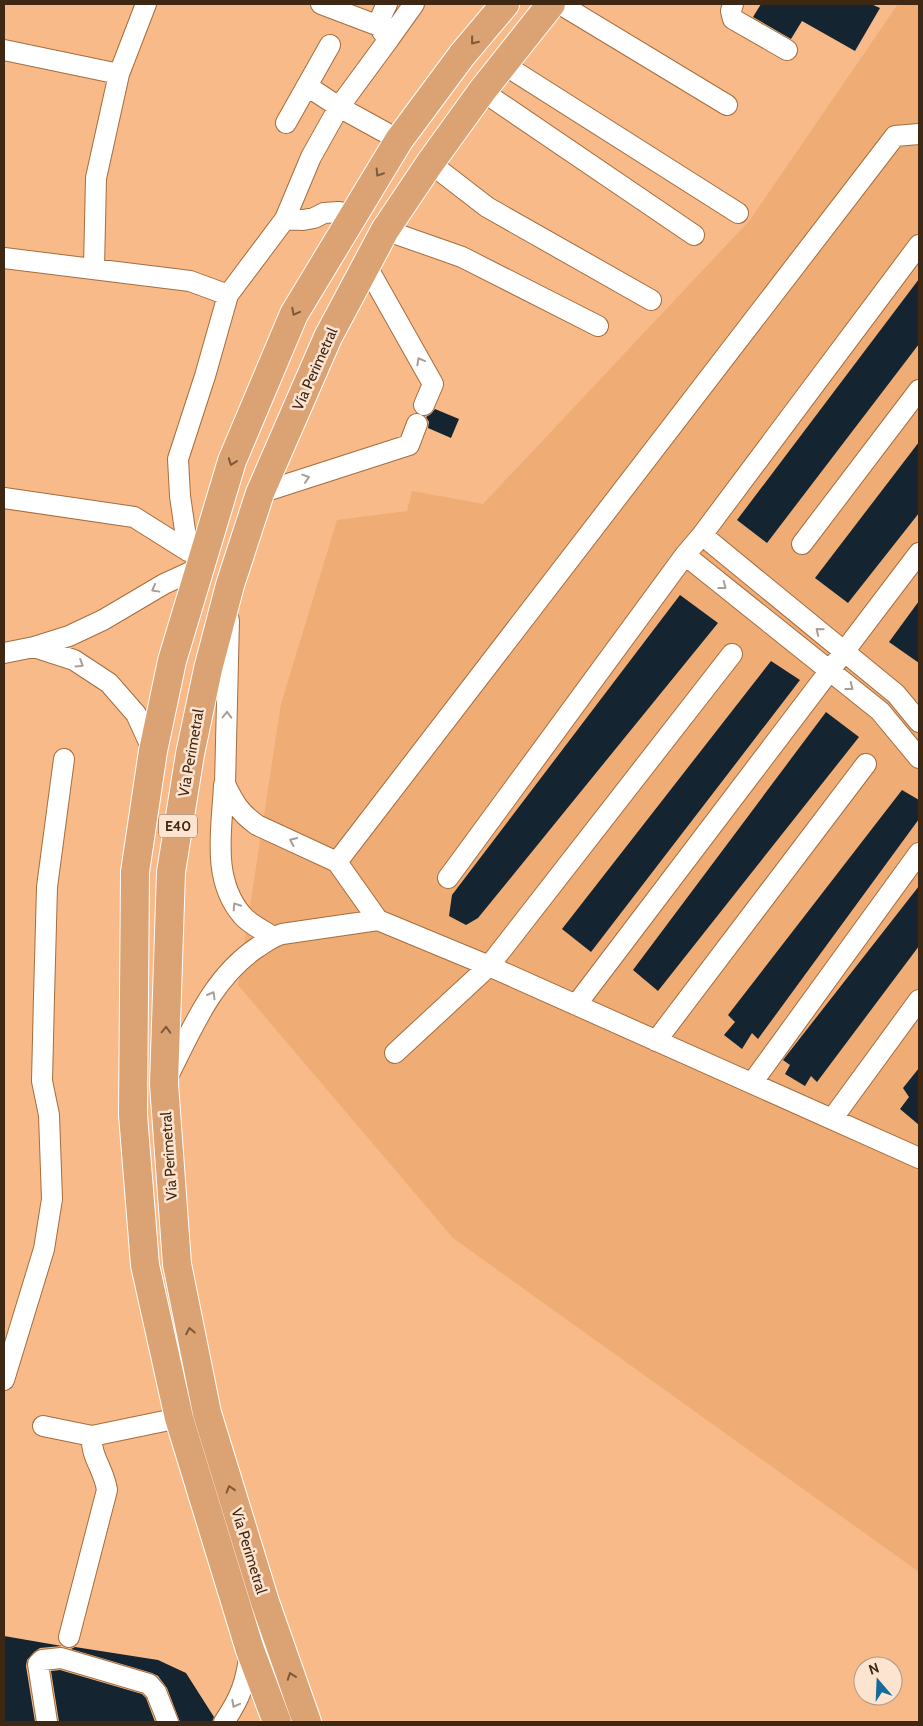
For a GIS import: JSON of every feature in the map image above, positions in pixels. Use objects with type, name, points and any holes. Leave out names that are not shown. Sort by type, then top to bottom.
[{"type":"highway","name":"Vía Perimetral","points":[[308,1722],[265,1602],[207,1412],[177,1264],[164,1084],[171,872],[192,744],[208,669],[230,585],[260,493],[328,337],[385,230],[482,90],[551,4]]},
{"type":"highway","name":"Vía Perimetral","points":[[277,1722],[250,1650],[179,1418],[145,1265],[133,1115],[135,872],[153,751],[172,661],[197,558],[232,461],[294,314],[399,140],[500,5]]},
{"type":"lane","points":[[94,268],[96,178],[119,74],[146,4]]},
{"type":"lane","points":[[321,4],[384,33]]},
{"type":"lane","points":[[384,33],[380,20],[387,4]]},
{"type":"lane","points":[[197,558],[180,496],[178,459],[205,376],[228,295],[284,220],[311,157],[384,33],[414,4]]},
{"type":"lane","points":[[560,4],[727,105]]},
{"type":"lane","points":[[732,4],[733,19],[787,50]]},
{"type":"lane","points":[[286,123],[330,45]]},
{"type":"lane","points":[[4,50],[119,74]]},
{"type":"lane","points":[[503,64],[738,213]]},
{"type":"lane","points":[[307,86],[339,108],[399,140]]},
{"type":"lane","points":[[482,90],[694,235]]},
{"type":"lane","points":[[337,862],[895,136],[919,134]]},
{"type":"lane","points":[[430,163],[487,207],[651,300]]},
{"type":"lane","points":[[284,220],[303,220],[331,212],[353,214]]},
{"type":"lane","points":[[385,230],[462,258],[598,326]]},
{"type":"lane","points":[[448,878],[685,556],[919,245]]},
{"type":"lane","points":[[4,258],[190,281],[228,295]]},
{"type":"lane","points":[[260,493],[409,445],[433,384],[366,265]]},
{"type":"lane","points":[[802,544],[919,390]]},
{"type":"lane","points":[[4,498],[134,517],[197,558]]},
{"type":"lane","points":[[702,535],[896,694],[919,722]]},
{"type":"lane","points":[[576,1005],[919,553]]},
{"type":"lane","points":[[685,556],[880,711],[919,758]]},
{"type":"lane","points":[[4,654],[70,636],[103,620],[164,584],[197,558]]},
{"type":"lane","points":[[230,585],[224,784],[220,828],[221,866],[228,893],[242,916],[273,937]]},
{"type":"lane","points":[[34,647],[74,660],[108,683],[136,714],[153,751]]},
{"type":"lane","points":[[395,1054],[489,966],[732,654]]},
{"type":"lane","points":[[4,1380],[44,1249],[52,1200],[49,1114],[42,1081],[44,997],[48,887],[64,759]]},
{"type":"lane","points":[[656,1041],[866,764]]},
{"type":"lane","points":[[224,784],[237,808],[257,826],[337,862],[378,920]]},
{"type":"lane","points":[[752,1084],[919,853]]},
{"type":"lane","points":[[164,1084],[214,990],[244,956],[273,937],[378,920],[489,966],[919,1158]]},
{"type":"lane","points":[[832,1119],[919,1000]]},
{"type":"lane","points":[[43,1426],[92,1436],[179,1418]]},
{"type":"lane","points":[[69,1637],[107,1490],[105,1476],[95,1458],[91,1444],[92,1436]]},
{"type":"lane","points":[[224,1722],[237,1703],[247,1677],[250,1650]]},
{"type":"lane","points":[[47,1722],[38,1664],[42,1660],[61,1658],[139,1679],[149,1684],[156,1692],[168,1722]]},
{"type":"shaded area","points":[[898,4],[919,4],[919,1572],[453,1238],[238,985],[281,704],[337,520],[407,511],[412,491],[483,504],[750,220]]},
{"type":"building","points":[[761,4],[871,4],[880,8],[855,51],[802,21],[791,39],[753,17]]},
{"type":"building","points":[[919,279],[919,344],[767,543],[737,520]]},
{"type":"building","points":[[435,409],[459,419],[451,438],[428,428],[429,422],[426,417]]},
{"type":"building","points":[[919,442],[919,513],[848,603],[815,578]]},
{"type":"building","points":[[680,595],[718,623],[478,918],[466,925],[449,916],[452,895]]},
{"type":"building","points":[[919,601],[919,663],[889,642]]},
{"type":"building","points":[[771,661],[800,680],[591,952],[562,929]]},
{"type":"building","points":[[826,712],[859,737],[658,991],[633,970]]},
{"type":"building","points":[[902,790],[919,800],[919,819],[758,1039],[752,1033],[742,1049],[724,1035],[735,1022],[728,1015]]},
{"type":"building","points":[[919,886],[919,946],[817,1082],[811,1076],[805,1086],[785,1074],[790,1065],[783,1060]]},
{"type":"building","points":[[919,1068],[919,1125],[900,1109],[909,1097],[903,1088]]},
{"type":"building","points":[[4,1636],[62,1646],[40,1648],[27,1660],[26,1666],[35,1722],[4,1722]]},
{"type":"building","points":[[75,1647],[158,1660],[186,1673],[214,1717],[212,1722],[180,1722],[167,1688],[158,1676],[71,1649]]},
{"type":"building","points":[[60,1670],[142,1694],[146,1698],[155,1722],[59,1722],[51,1671]]}]
